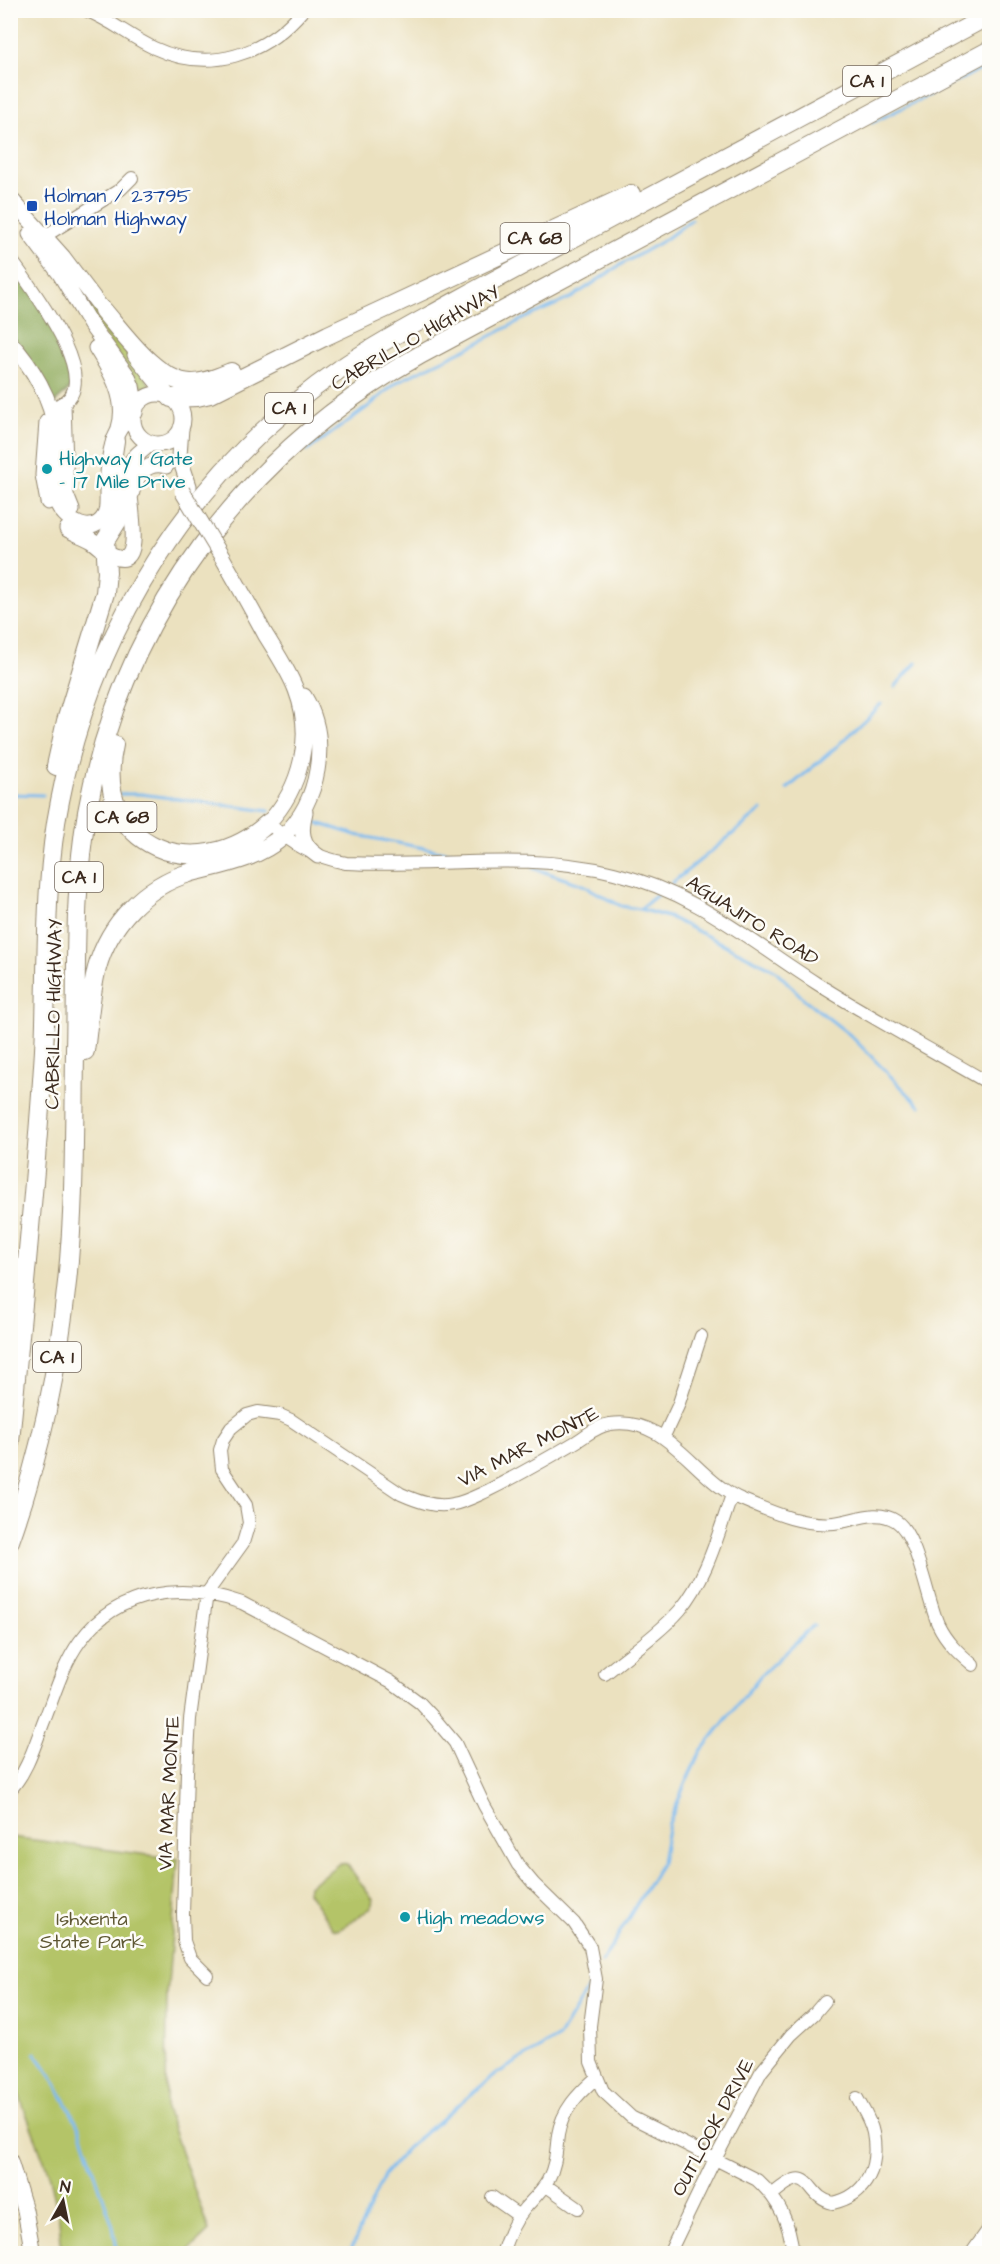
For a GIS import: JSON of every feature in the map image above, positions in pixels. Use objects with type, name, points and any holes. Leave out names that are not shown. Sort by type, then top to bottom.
[{"type":"highway","name":"CABRILLO HIGHWAY","points":[[10,1442],[34,1176],[45,1029],[51,862],[58,809],[74,739],[95,678],[111,639],[141,582],[163,548],[201,498],[243,450],[314,388],[374,347],[990,15]]},
{"type":"highway","name":"CABRILLO HIGHWAY","points":[[10,1541],[36,1456],[56,1363],[69,1260],[78,895],[84,835],[101,752],[117,702],[138,654],[178,581],[227,513],[284,452],[349,399],[420,356],[990,51]]},
{"type":"highway","name":"CA 68","points":[[328,334],[659,182],[744,147]]},
{"type":"highway","points":[[103,310],[151,363],[174,378],[187,382],[213,378],[328,334]]},
{"type":"highway","points":[[170,398],[194,398],[210,393],[328,334]]},
{"type":"highway","points":[[51,862],[50,819],[55,770],[66,721],[105,592],[107,572],[105,538],[120,512],[113,454],[116,436]]},
{"type":"highway","name":"CA 68","points":[[138,654],[117,731],[110,772],[113,798],[128,826],[142,840],[159,849],[192,856],[210,854],[234,846],[252,836],[268,823]]},
{"type":"highway","points":[[74,1108],[82,1073],[95,975],[106,944],[122,918],[143,898],[164,883],[187,874],[246,858],[283,836]]},
{"type":"main road","name":"CA 68","points":[[10,198],[45,236],[103,310],[142,366],[182,411],[178,456],[185,488],[291,680],[307,701],[317,732],[318,756],[310,796],[299,817],[283,836]]},
{"type":"main road","name":"CA 68","points":[[10,204],[127,375],[132,386],[137,431],[146,441],[153,443],[166,466],[185,488]]},
{"type":"main road","points":[[10,342],[56,406],[54,487],[57,502],[67,518],[79,525],[92,525],[101,520],[107,509],[109,459],[122,410],[117,388],[89,336],[79,306]]},
{"type":"main road","points":[[116,436],[123,422],[149,396],[159,394],[170,398]]},
{"type":"main road","points":[[56,406],[43,457],[46,498],[55,516],[66,528],[120,558],[127,557],[132,552],[135,538],[127,479],[129,467],[134,458],[153,443],[171,440],[182,427]]},
{"type":"main road","points":[[130,504],[133,486],[141,472],[154,465],[166,466]]},
{"type":"main road","name":"CA 68","points":[[268,823],[281,808],[292,789],[303,755],[302,711],[291,680]]},
{"type":"main road","points":[[310,796],[302,834],[307,846],[318,856]]},
{"type":"main road","points":[[10,2161],[23,2200],[33,2253]]},
{"type":"street","points":[[85,10],[161,51],[181,57],[201,59],[231,57],[255,50],[284,31],[303,10]]},
{"type":"street","points":[[45,236],[121,189],[132,178]]},
{"type":"street","points":[[10,258],[54,323],[71,362],[76,383],[73,391],[56,406]]},
{"type":"street","name":"AGUAJITO ROAD","points":[[268,823],[294,844],[318,856],[353,863],[527,862],[567,865],[612,873],[656,885],[723,920],[816,983],[990,1084]]},
{"type":"street","points":[[664,1436],[678,1406],[701,1336]]},
{"type":"street","name":"VIA MAR MONTE","points":[[207,1975],[190,1958],[186,1950],[183,1914],[186,1772],[190,1719],[207,1593],[243,1544],[249,1531],[249,1515],[246,1505],[222,1469],[220,1460],[220,1450],[226,1434],[247,1415],[269,1412],[291,1420],[400,1494],[414,1500],[440,1505],[468,1499],[514,1478],[600,1427],[620,1424],[650,1430],[664,1436],[732,1495],[802,1522],[835,1523],[880,1515],[897,1521],[904,1527],[911,1541],[939,1626],[948,1640],[973,1665]]},
{"type":"street","points":[[605,1674],[668,1622],[694,1590],[704,1571],[732,1495]]},
{"type":"street","points":[[10,1790],[25,1768],[64,1669],[81,1639],[114,1610],[149,1595],[171,1591],[224,1596],[253,1607],[377,1674],[420,1703],[445,1730],[455,1743],[484,1805],[518,1865],[574,1923],[590,1947],[597,1979],[589,2044],[591,2062],[603,2091],[631,2117],[757,2180],[772,2195],[789,2228],[793,2253]]},
{"type":"street","name":"OUTLOOK DRIVE","points":[[669,2253],[761,2072],[771,2057],[825,2001]]},
{"type":"street","points":[[502,2253],[519,2216],[545,2185],[554,2169],[561,2121],[572,2103],[596,2078]]},
{"type":"street","points":[[772,2195],[788,2182],[803,2180],[811,2185],[822,2199],[833,2203],[856,2191],[869,2180],[874,2164],[873,2133],[857,2098]]},
{"type":"street","points":[[545,2185],[578,2208]]},
{"type":"street","points":[[492,2197],[519,2216]]},
{"type":"street","points":[[971,2253],[990,2227]]},
{"type":"green space","points":[[10,258],[42,304],[76,383],[49,408],[11,342]]},
{"type":"green space","points":[[66,270],[151,386],[146,388],[139,384],[91,317]]},
{"type":"green space","name":"Ishxenta State Park","points":[[11,1837],[178,1859],[167,1996],[166,2109],[209,2231],[186,2253],[62,2253],[59,2219],[50,2177],[11,2073]]},
{"type":"green space","points":[[340,1863],[347,1864],[373,1900],[371,1908],[339,1930],[333,1929],[308,1892],[309,1886]]},
{"type":"waterway","points":[[872,123],[990,65]]},
{"type":"waterway","points":[[307,451],[369,406],[397,382],[523,319],[571,298],[617,267],[666,239],[692,219]]},
{"type":"waterway","points":[[895,687],[916,663]]},
{"type":"waterway","points":[[787,789],[834,749],[881,704]]},
{"type":"waterway","points":[[10,794],[43,795]]},
{"type":"waterway","points":[[120,794],[141,794],[269,811]]},
{"type":"waterway","points":[[672,883],[762,810]]},
{"type":"waterway","points":[[314,822],[356,835],[471,857]]},
{"type":"waterway","points":[[533,868],[583,885],[621,906],[671,918],[775,970],[804,999],[850,1035],[920,1106]]},
{"type":"waterway","points":[[640,909],[657,895]]},
{"type":"waterway","points":[[602,1962],[662,1862],[669,1823],[701,1751],[761,1675],[814,1625]]},
{"type":"waterway","points":[[349,2254],[384,2175],[411,2144],[496,2074],[559,2037],[590,1985]]},
{"type":"waterway","points":[[35,2053],[53,2078],[80,2129],[113,2227],[118,2254]]},
{"type":"place","name":"Holman / 23795 Holman Highway","points":[[32,206]]},
{"type":"place","name":"Highway 1 Gate - 17 Mile Drive","points":[[47,469]]},
{"type":"place","name":"High meadows","points":[[405,1917]]}]
